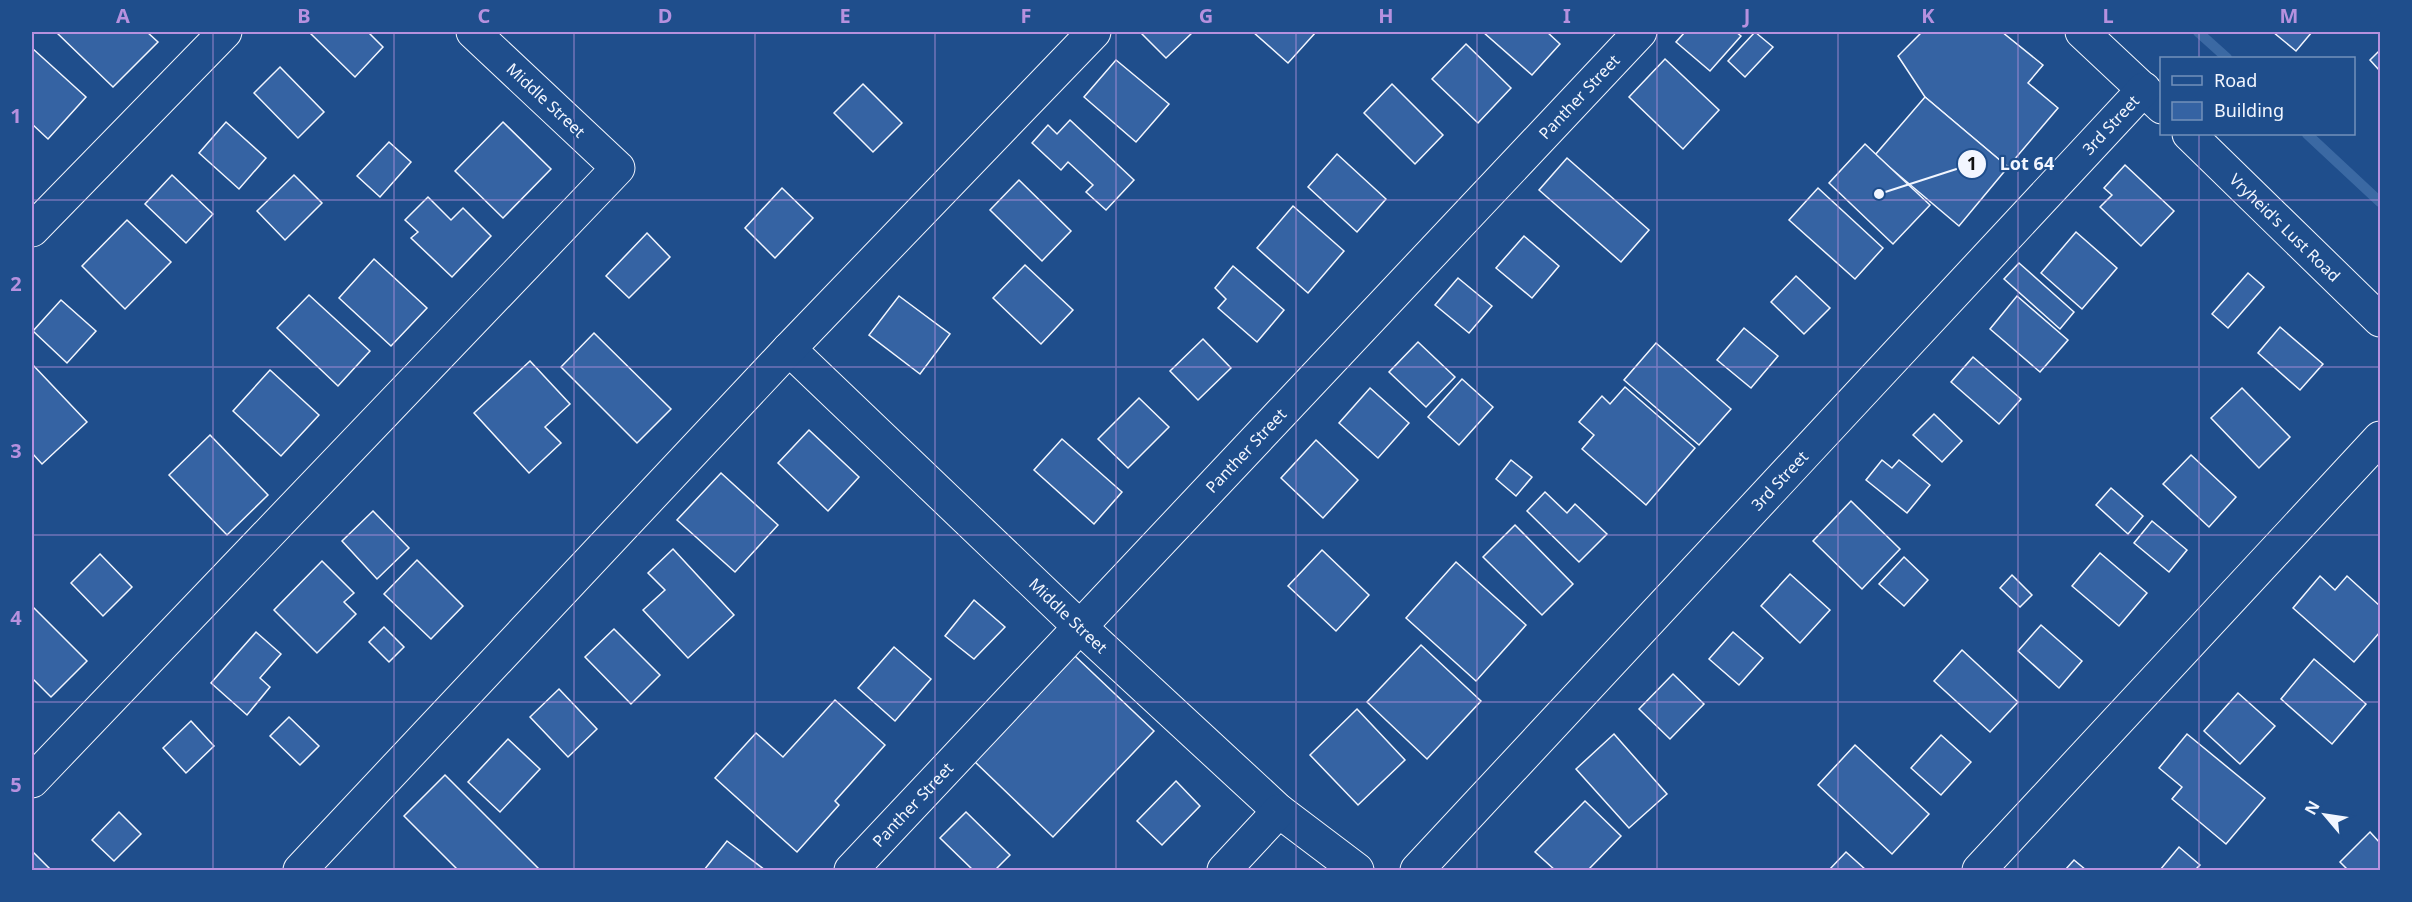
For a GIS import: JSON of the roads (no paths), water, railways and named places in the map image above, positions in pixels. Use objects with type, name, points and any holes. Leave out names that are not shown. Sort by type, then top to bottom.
[{"type":"street","points":[[32,230],[225,32]]},
{"type":"street","name":"Middle Street","points":[[32,781],[618,168],[473,32]]},
{"type":"street","points":[[300,870],[789,349],[1094,32]]},
{"type":"street","name":"Panther Street","points":[[850,870],[1081,628],[1640,32]]},
{"type":"street","points":[[2082,32],[2153,98]]},
{"type":"street","name":"3rd Street","points":[[1417,870],[2153,98]]},
{"type":"street","name":"Vryheid's Lust Road","points":[[2190,135],[2380,320]]},
{"type":"street","name":"Middle Street","points":[[789,349],[1081,628],[1279,811],[1357,870]]},
{"type":"street","points":[[1979,870],[2380,438]]},
{"type":"street","points":[[1224,870],[1279,811]]},
{"type":"waterway","points":[[2198,32],[2226,57]]},
{"type":"waterway","points":[[2308,135],[2380,202]]},
{"type":"place","name":"Lot 64","points":[[1879,194]]}]
